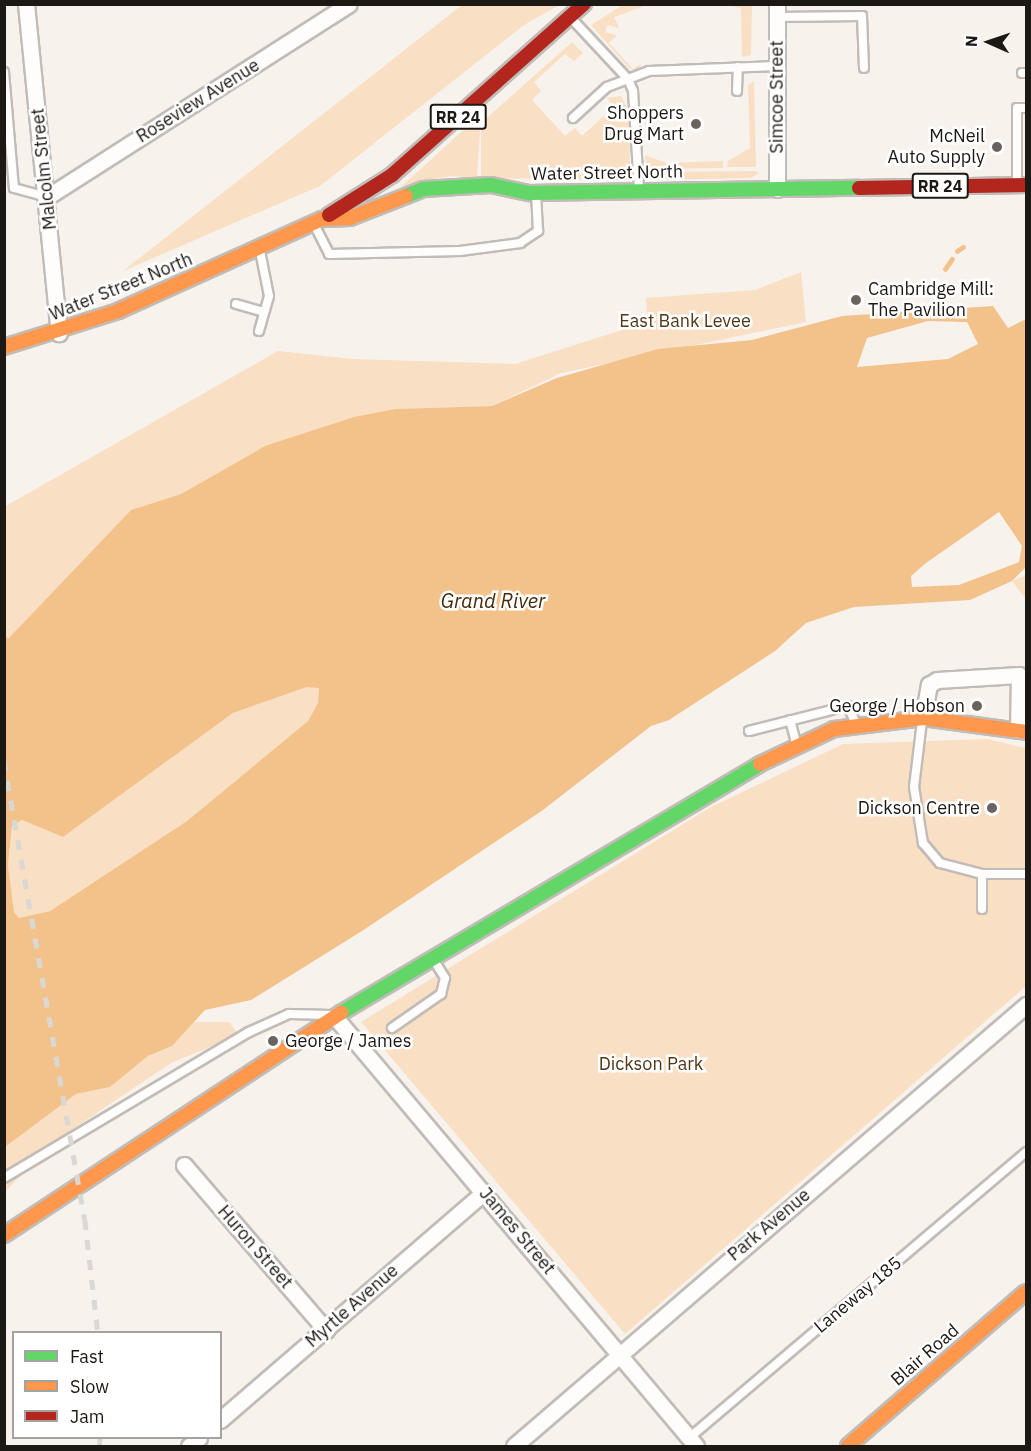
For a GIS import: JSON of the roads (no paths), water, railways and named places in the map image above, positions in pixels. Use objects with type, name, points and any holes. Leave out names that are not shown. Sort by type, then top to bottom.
[{"type":"main road","name":"RR 24","points":[[318,221],[392,175],[584,4]]},
{"type":"main road","name":"Water Street North","points":[[4,347],[59,333],[318,221],[350,218],[423,189],[485,185],[536,193],[1022,185]]},
{"type":"main road","points":[[4,1235],[335,1017],[742,772],[796,743],[856,725],[923,718],[1022,731]]},
{"type":"main road","name":"Blair Road","points":[[848,1446],[1026,1292]]},
{"type":"street","name":"Malcolm Street","points":[[26,4],[59,333]]},
{"type":"street","name":"Roseview Avenue","points":[[47,197],[349,4]]},
{"type":"street","name":"Simcoe Street","points":[[777,11],[777,189]]},
{"type":"street","points":[[923,718],[929,685],[937,680],[1019,675],[1022,731]]},
{"type":"street","name":"Park Avenue","points":[[514,1446],[619,1352],[1026,1005]]},
{"type":"street","name":"James Street","points":[[335,1017],[693,1442]]},
{"type":"street","name":"Huron Street","points":[[184,1165],[326,1330]]},
{"type":"street","name":"Myrtle Avenue","points":[[222,1418],[484,1192]]},
{"type":"lane","points":[[777,11],[862,16],[864,68]]},
{"type":"lane","points":[[569,16],[628,79],[639,191]]},
{"type":"lane","points":[[573,118],[607,87],[649,71],[777,66]]},
{"type":"lane","points":[[737,91],[738,67]]},
{"type":"lane","points":[[4,72],[14,189],[47,197]]},
{"type":"lane","points":[[1022,185],[1017,108],[1026,108]]},
{"type":"lane","points":[[318,221],[328,254],[460,251],[520,243],[538,231],[536,193]]},
{"type":"lane","points":[[259,331],[269,296],[260,247]]},
{"type":"lane","points":[[236,304],[264,312]]},
{"type":"lane","points":[[749,731],[848,706],[856,725]]},
{"type":"lane","points":[[923,718],[914,773],[915,816],[923,843],[940,863],[982,874],[1026,874]]},
{"type":"lane","points":[[790,720],[796,743]]},
{"type":"lane","points":[[982,874],[982,909]]},
{"type":"lane","points":[[392,1028],[441,994],[445,978],[432,958]]},
{"type":"lane","points":[[4,1178],[249,1032],[289,1014],[335,1017]]},
{"type":"lane","name":"Laneway 185","points":[[693,1442],[1026,1152]]},
{"type":"water","name":"Grand River","points":[[993,306],[1008,328],[1026,319],[1026,567],[1012,581],[970,600],[854,607],[806,623],[775,651],[669,720],[651,726],[543,810],[362,931],[251,1000],[205,1010],[172,1046],[148,1056],[110,1087],[76,1094],[5,1147],[5,642],[131,510],[181,494],[265,446],[354,417],[395,409],[492,406],[557,378],[658,349],[752,340],[842,316]],"holes":[[[928,321],[967,322],[978,344],[948,359],[857,367],[867,338]],[[999,512],[1022,546],[1019,562],[959,585],[912,587],[911,576]],[[307,687],[319,688],[318,703],[308,721],[187,821],[50,911],[19,918],[14,912],[8,865],[12,826],[22,820],[63,837],[233,713]]]},
{"type":"waterway","points":[[957,251],[963,247]]},
{"type":"waterway","points":[[945,269],[952,259]]},
{"type":"waterway","points":[[4,638],[7,641]]},
{"type":"railway","points":[[4,761],[85,1220],[98,1331]]},
{"type":"railway","points":[[99,1446],[100,1439]]},
{"type":"place","name":"Shoppers Drug Mart","points":[[696,124]]},
{"type":"place","name":"McNeil Auto Supply","points":[[997,147]]},
{"type":"place","name":"Cambridge Mill: The Pavilion","points":[[856,300]]},
{"type":"place","name":"George / Hobson","points":[[977,706]]},
{"type":"place","name":"Dickson Centre","points":[[992,808]]},
{"type":"place","name":"George / James","points":[[273,1041]]},
{"type":"park label","name":"East Bank Levee","points":[[685,321]]},
{"type":"park label","name":"Dickson Park","points":[[651,1064]]}]
